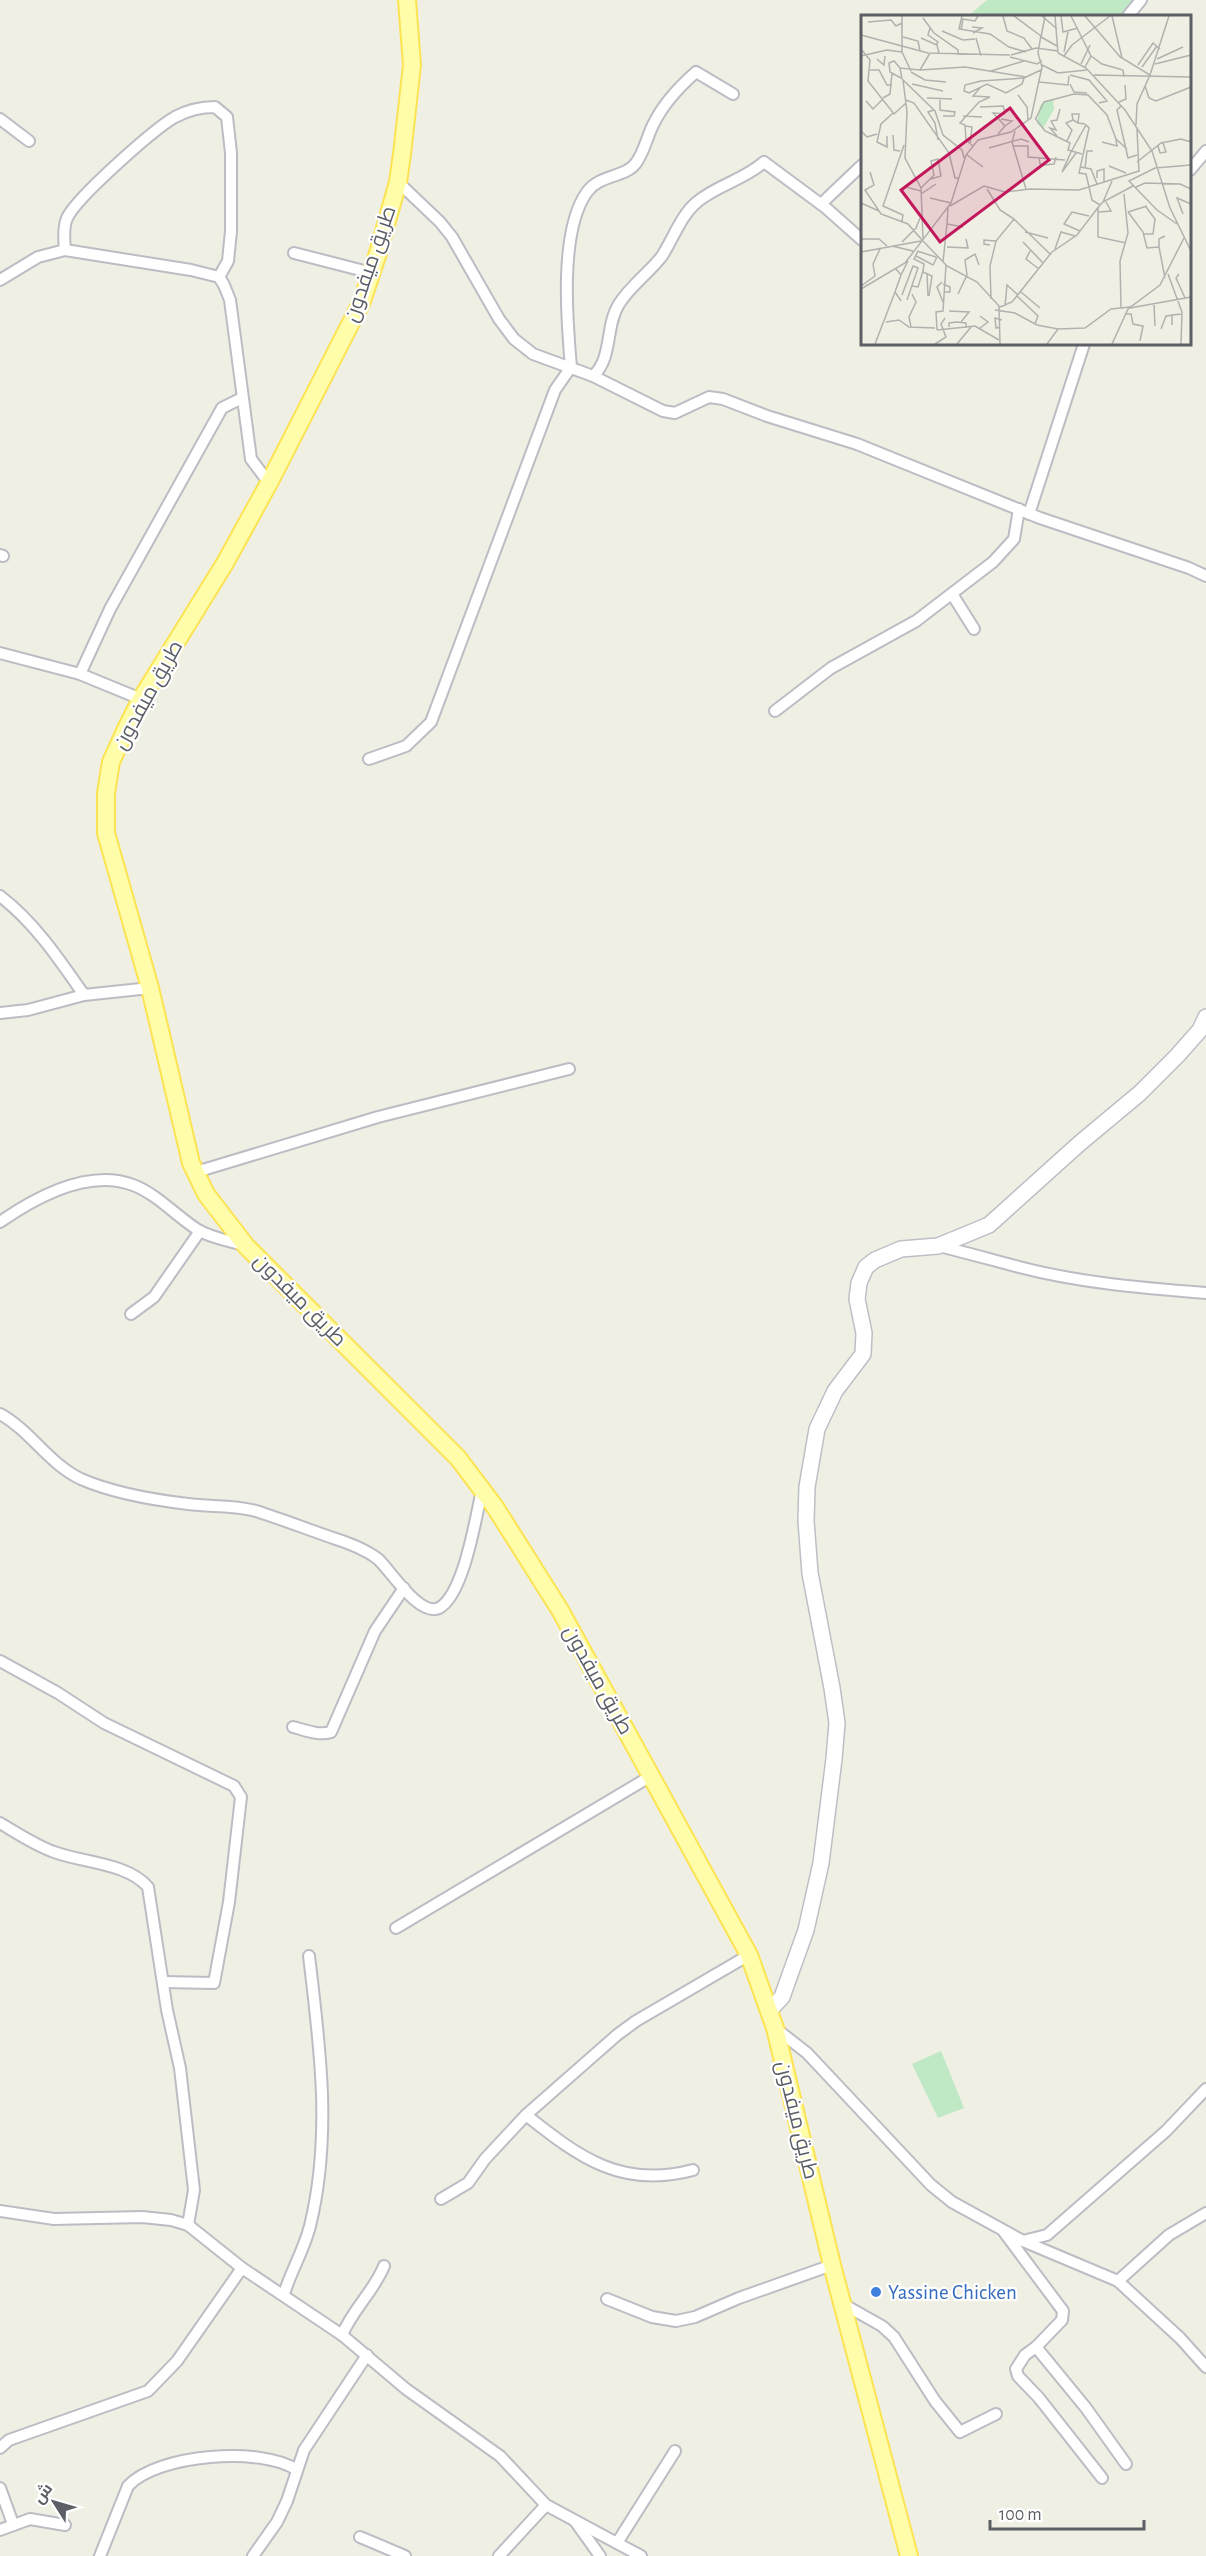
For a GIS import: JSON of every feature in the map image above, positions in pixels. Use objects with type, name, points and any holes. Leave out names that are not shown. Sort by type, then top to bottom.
[{"type":"main road","name":"طريق ميفدون","points":[[407,0],[412,66],[398,182],[362,302],[327,373],[225,563],[141,699],[111,762],[105,813],[106,833],[150,988],[177,1110],[196,1172],[207,1194],[246,1246],[429,1428],[458,1458],[482,1490],[560,1610],[749,1955],[775,2028],[832,2265],[909,2556]]},
{"type":"street","points":[[1129,15],[1141,0]]},
{"type":"street","points":[[369,759],[406,746],[431,722],[555,390],[571,367],[568,335],[569,248],[575,215],[587,192],[599,180],[631,169],[639,160],[654,122],[684,82],[696,72],[733,94]]},
{"type":"street","points":[[65,250],[67,218],[88,192],[147,138],[173,118],[191,110],[215,107],[227,117],[231,153],[231,231],[228,261],[219,277]]},
{"type":"street","points":[[0,119],[30,141]]},
{"type":"street","points":[[1191,169],[1206,151]]},
{"type":"street","points":[[593,375],[602,368],[610,325],[620,303],[662,255],[696,202],[735,179],[753,172],[764,162],[820,204],[861,239]]},
{"type":"street","points":[[820,204],[861,166]]},
{"type":"street","points":[[398,182],[440,222],[452,237],[514,339],[534,354],[593,375],[663,411],[675,413],[709,397],[723,399],[767,416],[857,444],[1024,511],[1206,576]]},
{"type":"street","points":[[0,280],[38,257],[65,250],[191,270],[219,277]]},
{"type":"street","points":[[294,253],[372,273]]},
{"type":"street","points":[[219,277],[230,300],[251,459],[269,483]]},
{"type":"street","points":[[775,711],[831,668],[916,621],[993,562],[1014,539],[1084,345]]},
{"type":"street","points":[[80,674],[110,609],[222,408],[242,398]]},
{"type":"street","points":[[952,594],[974,629]]},
{"type":"street","points":[[0,653],[80,674],[141,699]]},
{"type":"street","points":[[0,896],[14,907],[41,936],[84,995]]},
{"type":"street","points":[[0,1013],[28,1010],[84,995],[150,988]]},
{"type":"street","points":[[770,2010],[776,2005],[784,1991],[806,1930],[821,1863],[837,1723],[810,1573],[807,1487],[815,1437],[835,1391],[863,1353],[864,1333],[856,1299],[859,1283],[866,1267],[875,1260],[901,1249],[939,1246],[989,1225],[1080,1143],[1140,1093],[1200,1030],[1206,1017]]},
{"type":"street","points":[[196,1172],[378,1117],[568,1069]]},
{"type":"street","points":[[0,1222],[23,1206],[59,1189],[90,1181],[111,1181],[133,1185],[157,1199],[200,1231],[246,1246]]},
{"type":"street","points":[[131,1314],[154,1297],[200,1231]]},
{"type":"street","points":[[939,1246],[1019,1267],[1069,1277],[1139,1288],[1206,1293]]},
{"type":"street","points":[[0,1414],[13,1422],[63,1469],[84,1480],[131,1494],[187,1504],[257,1511],[354,1545],[377,1559],[423,1606],[430,1609],[438,1608],[445,1603],[459,1580],[467,1559],[482,1490]]},
{"type":"street","points":[[293,1727],[326,1734],[331,1732],[375,1631],[404,1588]]},
{"type":"street","points":[[0,1661],[58,1693],[105,1723],[234,1786],[241,1797],[228,1902],[214,1983],[163,1982]]},
{"type":"street","points":[[396,1928],[651,1776]]},
{"type":"street","points":[[0,1823],[52,1851],[86,1862],[123,1869],[140,1877],[148,1887],[180,2068],[194,2190],[188,2225]]},
{"type":"street","points":[[441,2199],[468,2183],[485,2159],[544,2097],[636,2022],[749,1955]]},
{"type":"street","points":[[284,2294],[311,2225],[322,2157],[322,2071],[309,1956]]},
{"type":"street","points":[[775,2028],[807,2053],[931,2185],[952,2202],[1023,2241],[1118,2281],[1180,2338],[1206,2367]]},
{"type":"street","points":[[1023,2241],[1047,2235],[1166,2131],[1206,2089]]},
{"type":"street","points":[[526,2115],[591,2160],[622,2174],[645,2177],[670,2176],[693,2170]]},
{"type":"street","points":[[0,2211],[54,2219],[142,2217],[171,2220],[188,2225],[242,2268],[342,2335],[440,2414],[500,2456],[546,2505],[641,2556]]},
{"type":"street","points":[[1118,2281],[1169,2235],[1206,2213]]},
{"type":"street","points":[[1002,2229],[1063,2311],[1062,2320],[1025,2355],[1016,2369],[1018,2376],[1039,2398],[1102,2478]]},
{"type":"street","points":[[607,2299],[652,2318],[676,2321],[695,2317],[739,2298],[832,2265]]},
{"type":"street","points":[[342,2335],[356,2308],[379,2279],[384,2266]]},
{"type":"street","points":[[0,2448],[9,2440],[148,2391],[177,2361],[242,2268]]},
{"type":"street","points":[[843,2304],[882,2326],[894,2337],[935,2401],[960,2432],[996,2414]]},
{"type":"street","points":[[1036,2347],[1086,2408],[1126,2464]]},
{"type":"street","points":[[253,2556],[277,2522],[287,2501],[304,2450],[367,2355]]},
{"type":"street","points":[[617,2543],[675,2451]]},
{"type":"street","points":[[100,2556],[128,2486],[131,2482],[160,2468],[180,2461],[223,2456],[264,2458],[286,2462],[297,2470]]},
{"type":"street","points":[[0,2488],[13,2524]]},
{"type":"street","points":[[499,2556],[546,2505]]},
{"type":"street","points":[[574,2518],[600,2556]]},
{"type":"street","points":[[0,2530],[30,2519],[65,2525]]},
{"type":"street","points":[[360,2537],[405,2556]]},
{"type":"green space","points":[[987,0],[1136,0],[1123,15],[969,15]]},
{"type":"green space","points":[[941,2051],[964,2108],[938,2118],[912,2064]]},
{"type":"place","name":"Yassine Chicken","points":[[876,2292]]}]
